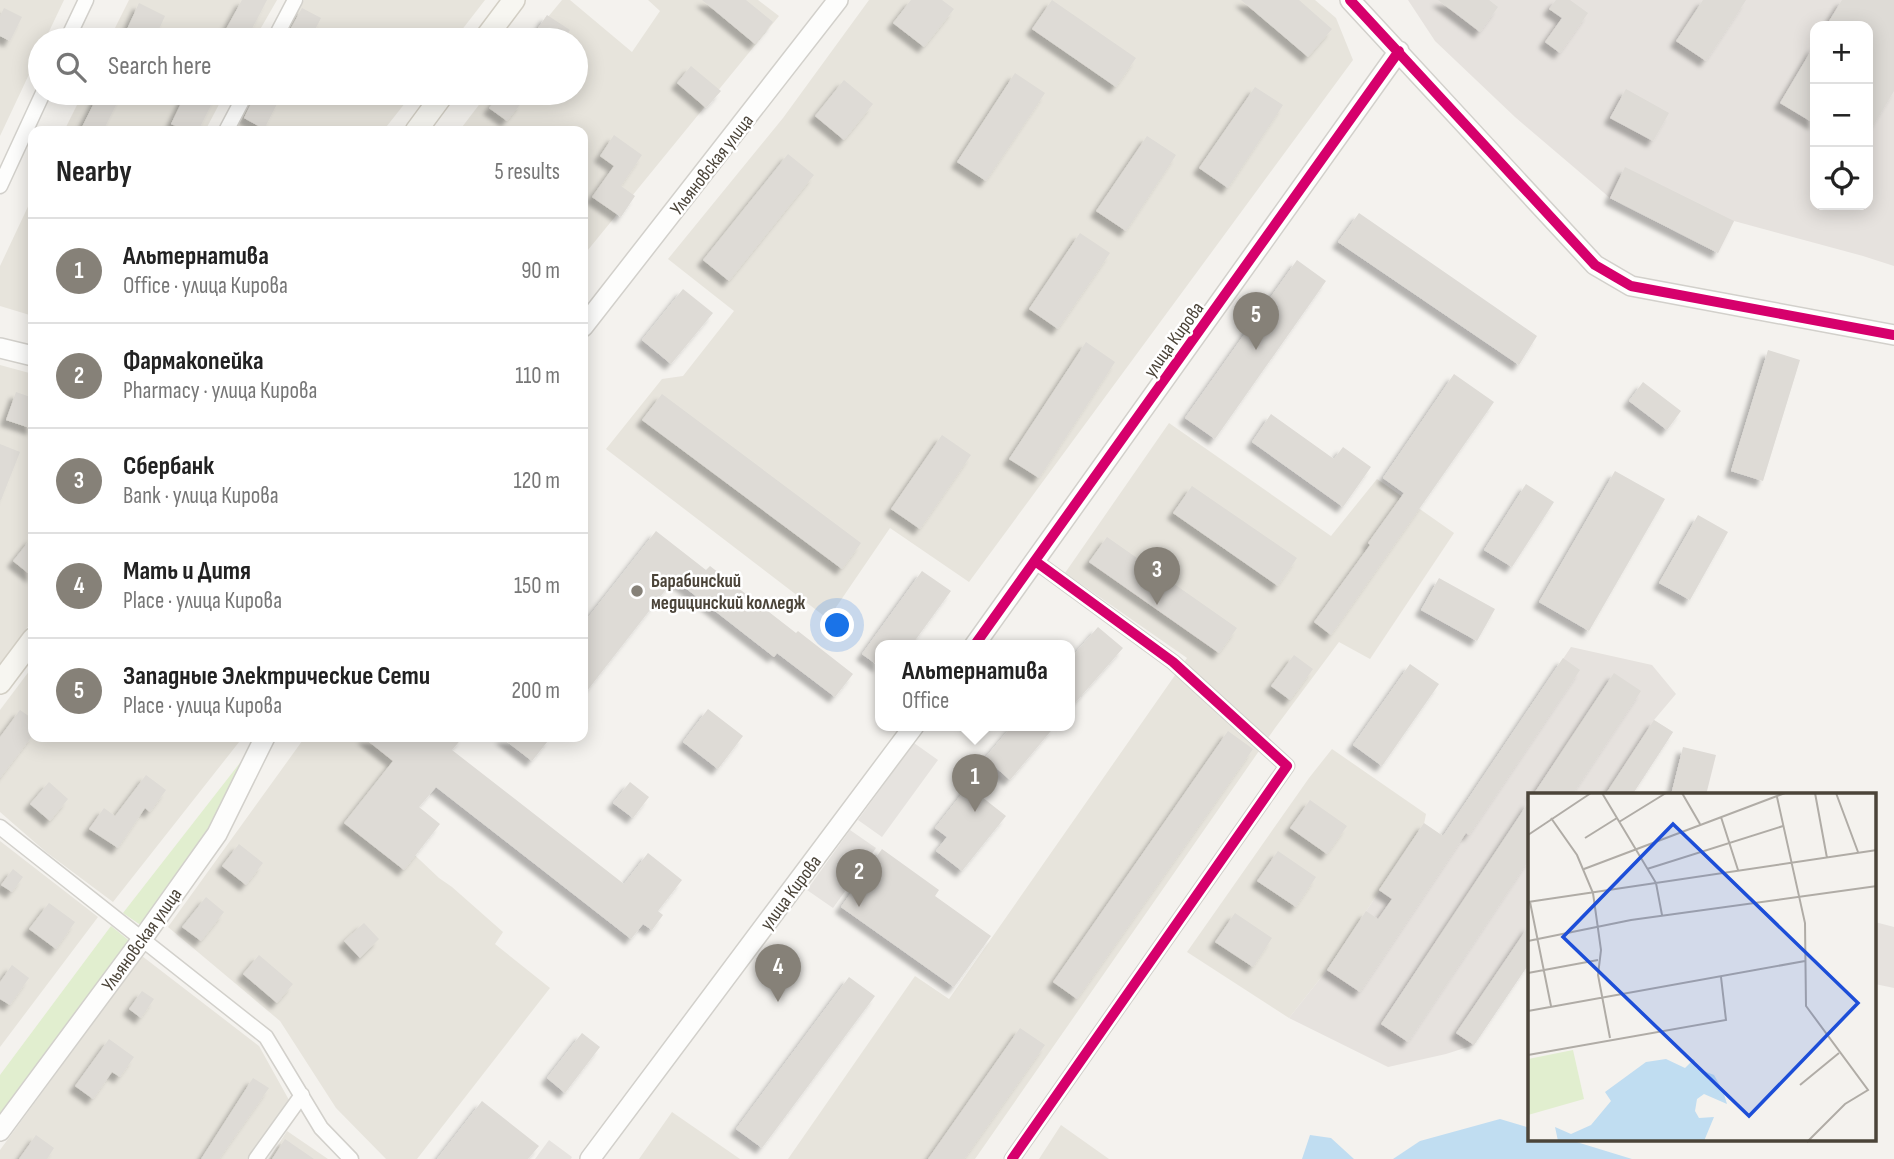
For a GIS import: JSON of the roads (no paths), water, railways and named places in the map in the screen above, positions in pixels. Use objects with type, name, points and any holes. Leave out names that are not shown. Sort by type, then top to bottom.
[{"type":"main road","points":[[493,28],[514,0]]},
{"type":"main road","points":[[420,126],[435,105]]},
{"type":"main road","points":[[0,683],[28,646]]},
{"type":"street","points":[[73,28],[86,0]]},
{"type":"street","points":[[280,28],[295,0]]},
{"type":"street","name":"Ульяновская улица","points":[[588,321],[838,0]]},
{"type":"street","points":[[1350,0],[1595,265],[1631,286],[1894,335]]},
{"type":"street","name":"улица Кирова","points":[[978,640],[1399,51]]},
{"type":"street","points":[[0,186],[37,105]]},
{"type":"street","points":[[229,126],[240,105]]},
{"type":"street","points":[[0,348],[28,355]]},
{"type":"street","points":[[1012,1159],[1287,766],[1173,662],[1035,561]]},
{"type":"street","name":"улица Кирова","points":[[590,1159],[910,731]]},
{"type":"street","name":"Ульяновская улица","points":[[0,1131],[217,834],[263,742]]},
{"type":"street","points":[[0,827],[266,1037],[321,1128],[351,1159]]},
{"type":"street","points":[[256,1159],[302,1095]]},
{"type":"water","points":[[1500,1119],[1528,1127],[1528,1142],[1577,1142],[1632,1159],[1393,1159],[1420,1141]]},
{"type":"water","points":[[1310,1135],[1331,1138],[1354,1159],[1302,1159]]},
{"type":"place","name":"Западные Электрические Сети","points":[[1256,350]]},
{"type":"place","name":"Барабинский медицинский колледж","points":[[637,591]]},
{"type":"place","name":"Сбербанк","points":[[1157,605]]},
{"type":"place","name":"Альтернатива","points":[[975,812]]},
{"type":"place","name":"Фармакопейка","points":[[859,907]]},
{"type":"place","name":"Мать и Дитя","points":[[778,1002]]}]
